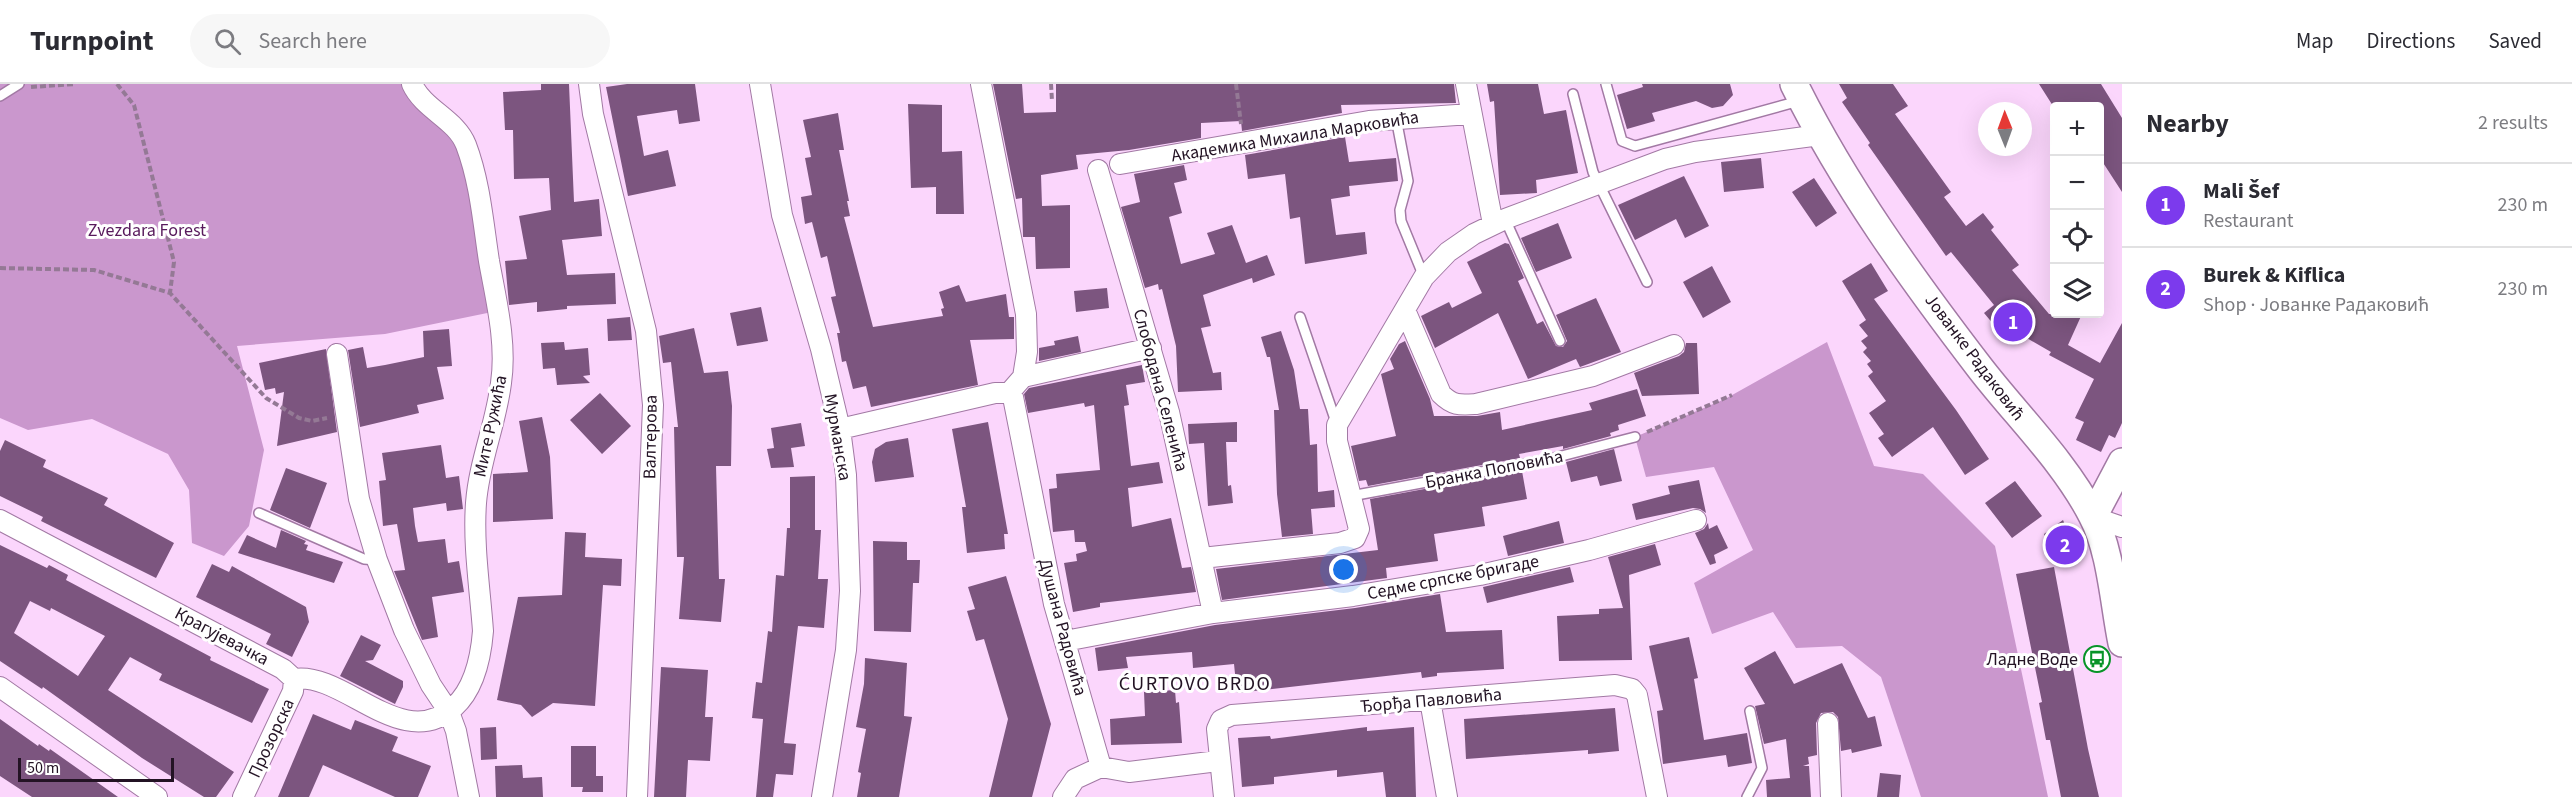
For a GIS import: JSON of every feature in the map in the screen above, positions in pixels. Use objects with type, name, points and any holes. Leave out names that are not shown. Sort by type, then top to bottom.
[{"type":"main road","name":"Јованке Радаковић","points":[[1798,92],[1820,135],[1884,236],[1980,367],[2061,469],[2093,517],[2102,544],[2122,643]]},
{"type":"main road","points":[[2093,517],[2122,462]]},
{"type":"street","name":"Мите Ружића","points":[[412,84],[425,103],[460,134],[469,156],[480,200],[502,361],[501,384],[481,467],[476,506],[483,631],[481,648],[465,692],[448,712]]},
{"type":"street","name":"Валтерова","points":[[589,84],[593,114],[646,331],[653,405],[637,797]]},
{"type":"street","name":"Мурманска","points":[[760,84],[782,215],[821,349],[840,429],[849,518],[850,591],[846,650],[822,797]]},
{"type":"street","points":[[840,429],[995,393],[1009,393],[1023,377],[1027,352],[1026,314],[981,84]]},
{"type":"street","points":[[1466,84],[1471,114],[1499,222]]},
{"type":"street","name":"Академика Михаила Марковића","points":[[1120,164],[1396,118],[1471,114]]},
{"type":"street","points":[[1202,558],[1340,543],[1355,538],[1359,529],[1337,441],[1337,425],[1424,277],[1461,242],[1499,222],[1685,153],[1820,135]]},
{"type":"street","name":"Слободана Селенића","points":[[1098,170],[1169,412],[1213,613]]},
{"type":"street","points":[[1405,310],[1442,394],[1451,404],[1476,404],[1593,376],[1674,345]]},
{"type":"street","points":[[1023,377],[1151,348]]},
{"type":"street","points":[[337,354],[359,499],[377,560],[404,630],[456,731],[468,797]]},
{"type":"street","name":"Душана Радовића","points":[[1009,393],[1013,397],[1048,579],[1101,766]]},
{"type":"street","points":[[2093,517],[2122,527]]},
{"type":"street","name":"Крагујевачка","points":[[0,520],[283,669],[294,679],[313,679],[405,720],[431,720],[448,712]]},
{"type":"street","name":"Седме српске бригаде","points":[[1065,641],[1213,613],[1353,596],[1480,575],[1589,550],[1696,520]]},
{"type":"street","name":"Прозорска","points":[[243,797],[293,691],[294,679]]},
{"type":"street","name":"Ђорђа Павловића","points":[[1218,761],[1217,729],[1221,720],[1232,715],[1615,685],[1632,689],[1637,695],[1657,797]]},
{"type":"street","points":[[0,687],[157,797]]},
{"type":"street","points":[[1430,700],[1447,797]]},
{"type":"street","points":[[1828,723],[1831,797]]},
{"type":"street","points":[[1063,797],[1075,779],[1101,766],[1129,772],[1218,761],[1224,797]]},
{"type":"lane","points":[[1606,84],[1622,141],[1635,146],[1798,92]]},
{"type":"lane","points":[[0,96],[16,86]]},
{"type":"lane","points":[[1573,94],[1590,162],[1647,282]]},
{"type":"lane","points":[[1396,118],[1408,181],[1400,210],[1401,221],[1424,277]]},
{"type":"lane","points":[[1499,222],[1560,341]]},
{"type":"lane","points":[[1300,317],[1337,425]]},
{"type":"lane","name":"Бранка Поповића","points":[[1351,496],[1546,460],[1635,437]]},
{"type":"lane","points":[[259,513],[364,559],[377,560]]},
{"type":"lane","points":[[1747,797],[1762,768],[1750,711]]},
{"type":"path","points":[[16,86],[75,84]]},
{"type":"path","points":[[117,84],[134,105],[174,262],[170,293]]},
{"type":"path","points":[[1051,84],[1052,101]]},
{"type":"path","points":[[1236,84],[1244,143]]},
{"type":"path","points":[[0,268],[94,270],[170,293],[266,398],[299,418],[312,422],[345,415]]},
{"type":"path","points":[[1635,437],[1732,395]]},
{"type":"green space","name":"Zvezdara Forest","points":[[0,84],[412,84],[460,134],[497,311],[385,334],[237,346],[264,450],[249,526],[224,556],[192,543],[189,490],[168,454],[92,419],[28,430],[0,418]]},
{"type":"green space","points":[[1827,342],[1874,466],[1923,474],[1995,546],[2048,797],[1921,797],[1881,677],[1842,646],[1796,648],[1773,612],[1712,634],[1694,583],[1753,550],[1714,467],[1646,477],[1635,437],[1725,399]]},
{"type":"building","points":[[541,84],[569,84],[574,202],[599,199],[602,236],[562,240],[567,275],[615,273],[616,304],[567,306],[567,309],[537,312],[537,302],[509,305],[505,261],[527,259],[519,216],[551,210],[549,178],[514,179],[513,130],[505,130],[503,92],[541,90]]},
{"type":"building","points":[[627,84],[695,84],[700,121],[679,124],[677,110],[637,116],[644,156],[668,150],[676,186],[628,196],[606,87]]},
{"type":"building","points":[[993,84],[1022,84],[1024,113],[1056,112],[1056,84],[1454,84],[1456,103],[1341,105],[1342,113],[1242,131],[1241,121],[1201,123],[1201,138],[1129,150],[1076,155],[1078,169],[1041,175],[1042,206],[1070,205],[1070,268],[1036,269],[1035,237],[1023,237],[1022,198],[1016,199]]},
{"type":"building","points":[[1487,84],[1538,84],[1544,114],[1566,110],[1578,173],[1536,180],[1537,193],[1500,195],[1494,101],[1490,102]]},
{"type":"building","points":[[1642,84],[1730,84],[1733,95],[1723,106],[1712,108],[1696,101],[1652,113],[1655,121],[1627,129],[1617,95],[1643,87]]},
{"type":"building","points":[[1839,84],[1893,84],[1908,106],[1895,114],[1951,192],[1944,197],[1966,226],[1983,213],[1994,227],[1991,230],[2019,265],[2012,270],[2050,314],[2050,318],[2080,318],[2068,345],[2100,363],[2122,323],[2122,423],[2115,438],[2109,435],[2101,452],[2076,440],[2084,422],[2075,418],[2094,379],[2049,355],[2051,352],[2025,337],[2020,336],[2010,344],[1984,313],[1994,305],[1951,252],[1946,256],[1868,145],[1870,143],[1842,102],[1847,98]]},
{"type":"building","points":[[2039,84],[2101,84],[2122,118],[2122,192],[2104,164],[2104,102],[2050,102]]},
{"type":"building","points":[[908,104],[942,105],[942,152],[962,151],[964,214],[936,214],[936,187],[911,188]]},
{"type":"building","points":[[838,113],[844,150],[839,150],[850,216],[844,217],[873,327],[943,316],[941,309],[944,308],[939,292],[959,285],[966,302],[1006,294],[1009,317],[1014,317],[1014,339],[970,340],[978,385],[871,407],[866,386],[853,389],[846,361],[842,362],[837,333],[840,333],[831,297],[836,296],[827,256],[821,258],[812,222],[805,224],[801,197],[812,195],[805,158],[811,157],[803,120]]},
{"type":"building","points":[[1345,137],[1349,162],[1396,158],[1398,181],[1349,186],[1350,196],[1331,199],[1336,235],[1365,232],[1367,254],[1305,264],[1300,217],[1290,219],[1285,174],[1248,179],[1245,155]]},
{"type":"building","points":[[1761,158],[1764,188],[1724,192],[1721,162]]},
{"type":"building","points":[[1184,165],[1187,180],[1174,183],[1182,213],[1169,217],[1181,264],[1215,254],[1207,233],[1232,225],[1246,263],[1267,255],[1275,275],[1253,283],[1252,278],[1203,295],[1211,326],[1201,328],[1213,373],[1221,372],[1222,390],[1178,392],[1176,346],[1162,289],[1159,290],[1158,284],[1145,288],[1121,207],[1140,202],[1134,174]]},
{"type":"building","points":[[1684,176],[1709,226],[1685,238],[1676,219],[1635,240],[1618,205]]},
{"type":"building","points":[[1814,178],[1837,213],[1816,227],[1792,192]]},
{"type":"building","points":[[1558,223],[1572,258],[1536,272],[1521,238]]},
{"type":"building","points":[[1505,243],[1509,244],[1524,278],[1518,281],[1537,324],[1543,321],[1556,346],[1563,347],[1567,341],[1556,315],[1596,298],[1621,352],[1580,367],[1576,359],[1528,379],[1498,313],[1435,348],[1421,316],[1449,302],[1452,308],[1482,293],[1467,262]]},
{"type":"building","points":[[1871,263],[1888,291],[1874,299],[1956,410],[1989,459],[1965,475],[1933,427],[1892,457],[1878,438],[1884,434],[1869,413],[1886,401],[1868,376],[1873,372],[1867,364],[1871,361],[1863,352],[1867,348],[1861,341],[1868,336],[1859,325],[1866,320],[1842,281]]},
{"type":"building","points":[[1712,266],[1731,302],[1703,318],[1683,282]]},
{"type":"building","points":[[1107,288],[1109,308],[1076,312],[1074,291]]},
{"type":"building","points":[[761,307],[768,341],[737,346],[730,313]]},
{"type":"building","points":[[630,317],[632,340],[608,341],[607,319]]},
{"type":"building","points":[[694,328],[704,373],[728,371],[732,406],[731,466],[716,466],[719,579],[725,579],[721,622],[679,619],[684,557],[677,557],[674,427],[678,427],[671,362],[663,363],[659,336]]},
{"type":"building","points":[[449,329],[452,366],[437,367],[444,399],[417,405],[419,413],[360,427],[348,350],[363,347],[367,368],[424,357],[423,331]]},
{"type":"building","points":[[1281,331],[1294,370],[1300,409],[1308,409],[1310,445],[1317,444],[1318,492],[1334,490],[1335,507],[1311,509],[1313,534],[1282,537],[1277,494],[1274,410],[1279,410],[1270,357],[1267,357],[1261,337]]},
{"type":"building","points":[[1078,336],[1081,352],[1039,361],[1039,348],[1055,345],[1054,341]]},
{"type":"building","points":[[1405,341],[1430,399],[1434,416],[1477,416],[1500,412],[1502,430],[1592,410],[1589,403],[1637,389],[1646,416],[1618,425],[1619,430],[1610,433],[1611,436],[1563,449],[1563,446],[1519,454],[1520,458],[1368,486],[1366,480],[1359,481],[1351,446],[1396,436],[1381,374],[1394,369],[1390,359],[1399,344]]},
{"type":"building","points":[[564,342],[565,350],[588,348],[590,375],[583,376],[590,383],[557,385],[555,368],[543,369],[541,343]]},
{"type":"building","points":[[1686,343],[1697,343],[1699,394],[1642,396],[1634,373],[1679,356],[1684,352]]},
{"type":"building","points":[[326,349],[337,432],[277,446],[284,392],[276,394],[275,388],[265,390],[259,363]]},
{"type":"building","points":[[1142,365],[1145,382],[1126,385],[1129,405],[1124,406],[1131,466],[1159,462],[1163,483],[1128,488],[1132,527],[1171,518],[1182,568],[1191,567],[1196,592],[1100,603],[1100,607],[1073,612],[1064,563],[1077,561],[1076,554],[1087,551],[1085,542],[1075,542],[1074,530],[1053,532],[1049,489],[1057,488],[1056,474],[1100,470],[1094,405],[1085,407],[1084,403],[1028,413],[1024,394],[1029,388]]},
{"type":"building","points":[[600,393],[631,426],[602,454],[570,420]]},
{"type":"building","points":[[542,417],[550,457],[553,519],[493,522],[493,474],[528,472],[519,421]]},
{"type":"building","points":[[988,422],[1008,534],[1004,534],[1005,549],[967,553],[962,507],[966,507],[952,429]]},
{"type":"building","points":[[1237,422],[1237,442],[1226,442],[1228,486],[1231,485],[1233,503],[1208,506],[1204,443],[1189,444],[1188,424]]},
{"type":"building","points":[[801,423],[805,446],[791,448],[794,467],[771,468],[767,449],[774,448],[771,428]]},
{"type":"building","points":[[908,438],[914,477],[875,482],[872,462],[875,449],[886,442]]},
{"type":"building","points":[[5,440],[46,460],[43,467],[108,498],[104,505],[174,543],[156,578],[41,521],[43,517],[0,496],[0,451]]},
{"type":"building","points":[[441,445],[446,478],[459,476],[463,509],[447,511],[446,503],[413,508],[415,526],[418,542],[445,539],[448,563],[459,561],[464,592],[432,597],[438,637],[422,640],[394,571],[405,570],[397,524],[383,526],[379,481],[386,480],[382,453]]},
{"type":"building","points":[[1614,449],[1622,481],[1600,486],[1597,476],[1571,482],[1566,462]]},
{"type":"building","points":[[286,468],[327,483],[310,528],[270,510]]},
{"type":"building","points":[[1522,471],[1527,499],[1482,507],[1485,526],[1434,534],[1438,561],[1386,568],[1387,578],[1222,600],[1216,569],[1378,550],[1370,499]]},
{"type":"building","points":[[815,476],[815,530],[821,530],[818,579],[828,579],[824,628],[798,626],[784,743],[796,744],[793,775],[776,774],[773,797],[756,797],[763,719],[752,718],[756,682],[762,683],[768,631],[772,632],[776,575],[784,576],[787,528],[790,528],[790,477]]},
{"type":"building","points":[[1699,480],[1706,513],[1693,508],[1636,520],[1632,504],[1670,494],[1668,486]]},
{"type":"building","points":[[2015,481],[2042,516],[2012,538],[1985,503]]},
{"type":"building","points":[[2063,520],[2080,561],[2056,564],[2044,534]]},
{"type":"building","points":[[1559,521],[1564,543],[1508,556],[1503,536]]},
{"type":"building","points":[[1708,523],[1709,529],[1717,525],[1728,548],[1714,555],[1716,563],[1710,565],[1695,533],[1704,529]]},
{"type":"building","points":[[281,530],[306,541],[304,544],[308,545],[306,550],[343,562],[334,583],[238,553],[247,535],[276,548]]},
{"type":"building","points":[[565,532],[586,533],[585,557],[622,559],[621,586],[603,585],[595,706],[553,703],[532,717],[521,705],[497,700],[518,597],[562,595]]},
{"type":"building","points":[[873,541],[907,542],[907,560],[920,560],[919,583],[913,583],[911,632],[874,631]]},
{"type":"building","points":[[1655,544],[1661,565],[1629,575],[1632,660],[1559,661],[1557,616],[1599,614],[1599,609],[1623,608],[1608,557]]},
{"type":"building","points":[[0,545],[47,568],[49,565],[68,575],[66,580],[211,657],[210,660],[269,689],[252,723],[159,680],[162,674],[130,657],[108,690],[234,772],[216,797],[204,797],[142,758],[43,687],[42,689],[0,661]],"holes":[[[30,601],[50,611],[51,608],[105,636],[78,676],[14,633]]]},
{"type":"building","points":[[212,564],[229,572],[232,566],[306,607],[309,622],[292,657],[266,644],[271,634],[196,597]]},
{"type":"building","points":[[1570,567],[1574,582],[1487,603],[1483,587]]},
{"type":"building","points":[[2054,567],[2099,797],[2061,797],[2050,740],[2046,740],[2039,703],[2042,702],[2016,574]]},
{"type":"building","points":[[1006,576],[1051,724],[1032,797],[989,797],[1008,719],[984,639],[976,641],[967,611],[975,609],[968,587]]},
{"type":"building","points":[[1440,594],[1446,632],[1502,630],[1504,669],[1437,673],[1437,676],[1422,678],[1421,672],[1237,693],[1234,664],[1193,668],[1192,652],[1126,657],[1128,668],[1098,671],[1095,648],[1215,625],[1355,608]]},
{"type":"building","points":[[361,635],[381,645],[373,660],[365,661],[403,681],[403,687],[395,704],[340,676]]},
{"type":"building","points":[[1689,637],[1698,678],[1694,679],[1704,740],[1747,733],[1752,763],[1728,767],[1726,755],[1663,764],[1657,711],[1663,710],[1649,646]]},
{"type":"building","points":[[1775,651],[1794,684],[1842,663],[1868,718],[1875,716],[1882,746],[1852,753],[1851,749],[1841,751],[1838,717],[1833,712],[1821,713],[1816,723],[1817,755],[1808,757],[1809,764],[1803,766],[1809,766],[1811,797],[1767,797],[1766,780],[1790,778],[1786,739],[1764,744],[1755,706],[1765,704],[1744,668]]},
{"type":"building","points":[[865,658],[907,663],[904,716],[912,717],[899,797],[857,797],[861,773],[858,772],[866,729],[856,727],[864,684]]},
{"type":"building","points":[[661,667],[708,670],[705,717],[713,717],[710,761],[688,760],[686,797],[654,797]]},
{"type":"building","points":[[1175,690],[1176,703],[1179,702],[1182,743],[1111,745],[1110,719],[1145,716],[1144,692]]},
{"type":"building","points":[[1615,708],[1619,751],[1588,754],[1588,750],[1466,759],[1464,719]]},
{"type":"building","points":[[313,714],[351,730],[355,720],[398,737],[392,751],[431,766],[418,797],[395,797],[323,765],[309,797],[278,797]]},
{"type":"building","points":[[0,719],[38,746],[39,744],[49,751],[50,749],[118,797],[32,797],[0,776]]},
{"type":"building","points":[[496,727],[497,759],[481,760],[480,728]]},
{"type":"building","points":[[1367,727],[1367,731],[1414,727],[1416,797],[1386,797],[1383,772],[1337,777],[1337,770],[1274,777],[1274,784],[1242,787],[1238,738],[1270,736],[1271,739]]},
{"type":"building","points":[[571,746],[596,746],[596,776],[603,776],[603,792],[582,792],[583,787],[571,787]]},
{"type":"building","points":[[522,765],[523,778],[542,777],[543,797],[496,797],[495,766]]},
{"type":"building","points":[[1880,773],[1901,775],[1899,797],[1877,797]]},
{"type":"place","name":"Mali Šef","points":[[2013,322]]},
{"type":"place","name":"Burek & Kiflica","points":[[2065,545]]},
{"type":"place","name":"Ладне Воде","points":[[2097,659]]},
{"type":"district","name":"ĆURTOVO BRDO","points":[[1195,683]]}]
